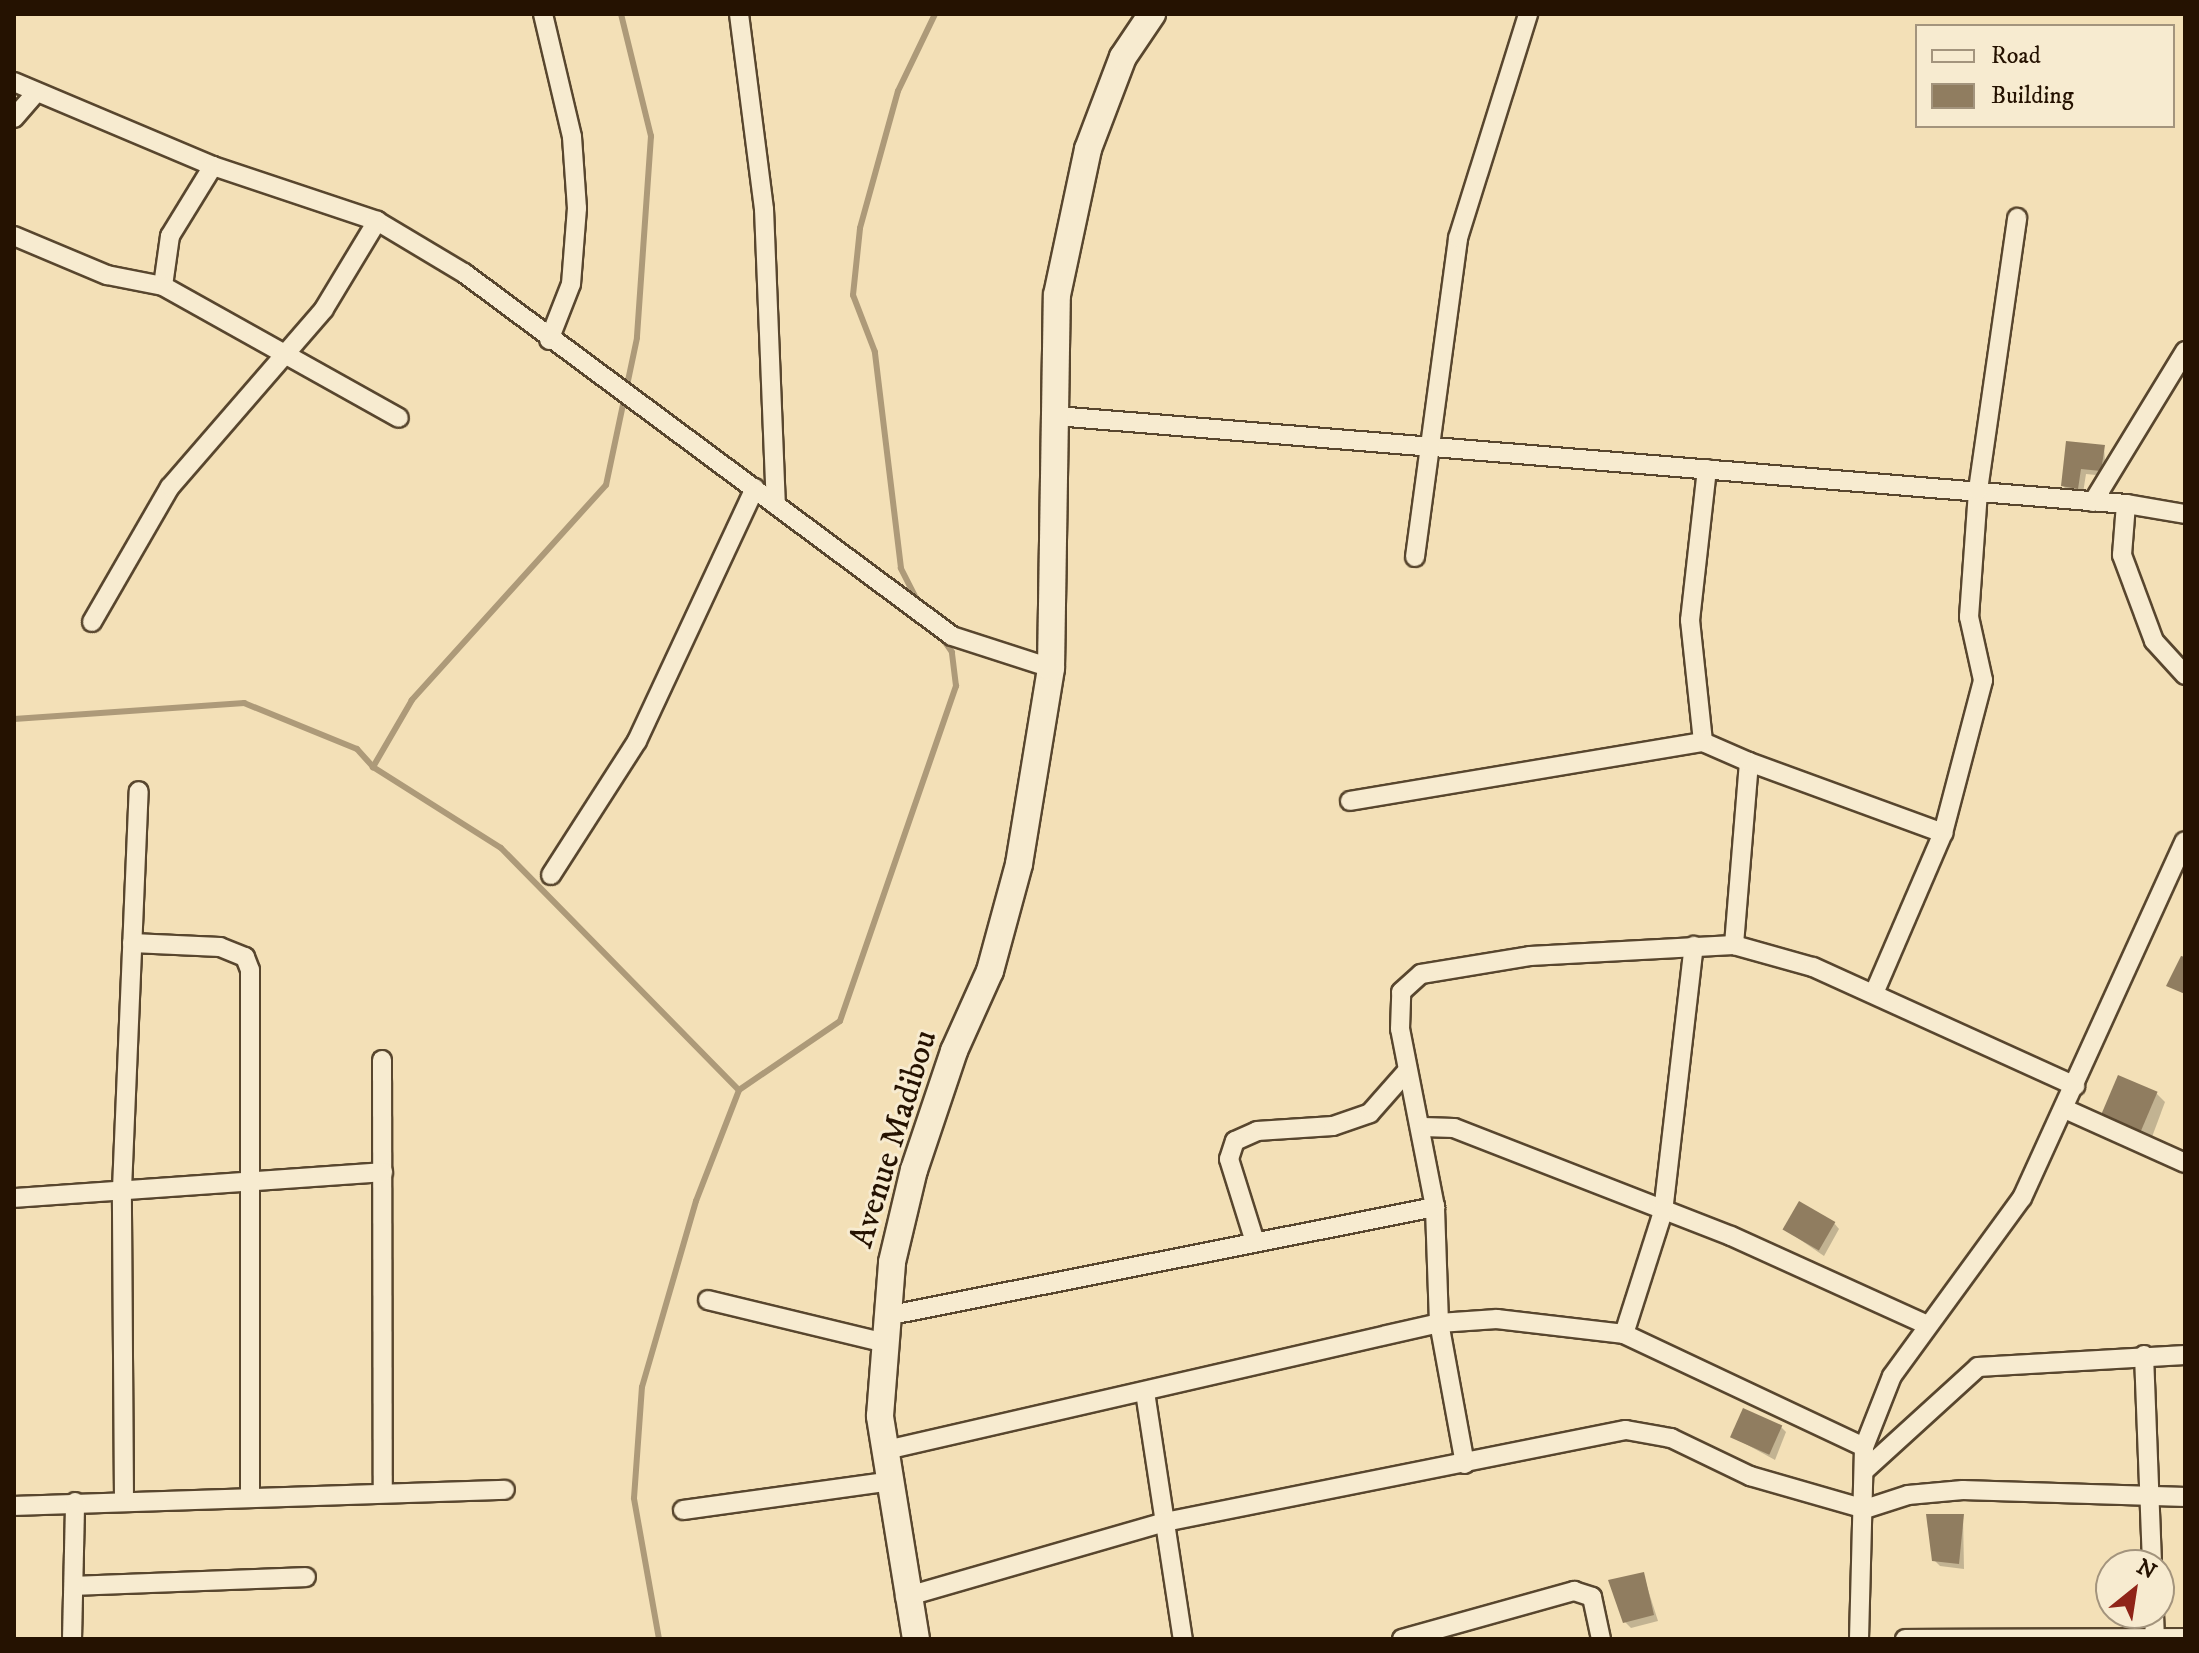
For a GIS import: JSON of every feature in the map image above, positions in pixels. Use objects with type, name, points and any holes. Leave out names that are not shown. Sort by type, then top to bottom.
[{"type":"street","points":[[543,14],[572,137],[577,208],[571,284],[549,340]]},
{"type":"street","points":[[739,14],[764,209],[776,505]]},
{"type":"street","name":"Avenue Madibou","points":[[916,1639],[905,1597],[882,1451],[884,1329],[900,1218],[954,1051],[990,971],[1019,864],[1051,668],[1057,295],[1088,149],[1123,57],[1152,14]]},
{"type":"street","points":[[1415,557],[1458,238],[1528,14]]},
{"type":"street","points":[[14,82],[213,166],[377,221],[464,273],[549,340],[755,488],[952,636],[1051,668]]},
{"type":"street","points":[[14,118],[36,93]]},
{"type":"street","points":[[163,286],[170,236],[213,166]]},
{"type":"street","points":[[1874,993],[1943,833],[1983,680],[1969,617],[1978,490],[2017,218]]},
{"type":"street","points":[[92,622],[170,487],[324,309],[377,221]]},
{"type":"street","points":[[14,236],[107,275],[163,286],[286,352],[399,418]]},
{"type":"street","points":[[2093,502],[2185,351]]},
{"type":"street","points":[[1056,416],[1429,443],[1978,490],[2126,504],[2185,514]]},
{"type":"street","points":[[1703,742],[1690,620],[1707,469]]},
{"type":"street","points":[[551,875],[637,741],[755,488]]},
{"type":"street","points":[[2126,504],[2122,555],[2134,601],[2154,641],[2185,675]]},
{"type":"street","points":[[1350,801],[1703,742],[1943,833]]},
{"type":"street","points":[[1734,945],[1749,762]]},
{"type":"street","points":[[124,1499],[122,1189],[139,791]]},
{"type":"street","points":[[1859,1639],[1865,1509],[1864,1447],[1892,1376],[2022,1198],[2067,1110],[2185,841]]},
{"type":"street","points":[[132,943],[220,947],[245,957],[253,1180],[250,1493]]},
{"type":"street","points":[[1465,1464],[1439,1323],[1435,1207],[1423,1127],[1407,1071],[1401,992],[1421,974],[1530,956],[1734,945],[1874,993],[2075,1086]]},
{"type":"street","points":[[1624,1334],[1663,1212],[1694,946]]},
{"type":"street","points":[[382,1060],[383,1489]]},
{"type":"street","points":[[1255,1242],[1229,1159],[1235,1141],[1257,1131],[1333,1126],[1370,1113],[1407,1071]]},
{"type":"street","points":[[2067,1110],[2185,1163]]},
{"type":"street","points":[[1423,1127],[1454,1128],[1663,1212],[1927,1325]]},
{"type":"street","points":[[14,1198],[383,1172]]},
{"type":"street","points":[[708,1300],[884,1329],[1255,1242],[1435,1207]]},
{"type":"street","points":[[882,1451],[1439,1323],[1497,1319],[1624,1334],[1864,1447]]},
{"type":"street","points":[[2144,1355],[2153,1499],[2152,1549]]},
{"type":"street","points":[[1865,1470],[1978,1367],[2185,1355]]},
{"type":"street","points":[[1145,1392],[1183,1639]]},
{"type":"street","points":[[905,1597],[1165,1522],[1626,1430],[1671,1438],[1750,1476],[1865,1509],[1908,1495],[1963,1490],[2153,1499],[2185,1497]]},
{"type":"street","points":[[683,1510],[886,1482]]},
{"type":"street","points":[[14,1506],[250,1493],[383,1489],[505,1490]]},
{"type":"street","points":[[72,1639],[75,1502]]},
{"type":"street","points":[[74,1586],[306,1577]]},
{"type":"street","points":[[1402,1639],[1574,1591],[1592,1597],[1599,1608],[1601,1639]]},
{"type":"street","points":[[1905,1639],[2185,1638]]},
{"type":"building","points":[[2066,441],[2105,445],[2101,471],[2081,469],[2078,489],[2061,486]]},
{"type":"building","points":[[2181,956],[2185,957],[2185,994],[2166,986]]},
{"type":"building","points":[[2118,1075],[2158,1092],[2138,1138],[2098,1121]]},
{"type":"building","points":[[1799,1201],[1835,1222],[1819,1251],[1782,1230]]},
{"type":"building","points":[[1743,1408],[1782,1425],[1769,1455],[1730,1437]]},
{"type":"building","points":[[1926,1514],[1964,1514],[1959,1564],[1932,1561]]},
{"type":"building","points":[[1644,1572],[1654,1615],[1623,1623],[1608,1580]]},
{"type":"waterway","points":[[621,14],[651,136],[637,338],[606,485],[412,700],[373,767],[501,848],[739,1090]]},
{"type":"waterway","points":[[918,602],[901,568],[875,352],[853,295],[860,228],[898,91],[935,14]]},
{"type":"waterway","points":[[659,1639],[634,1498],[642,1387],[696,1201],[739,1090],[840,1021],[956,686],[952,652],[940,635]]},
{"type":"waterway","points":[[14,719],[244,703],[357,749],[373,767]]}]
